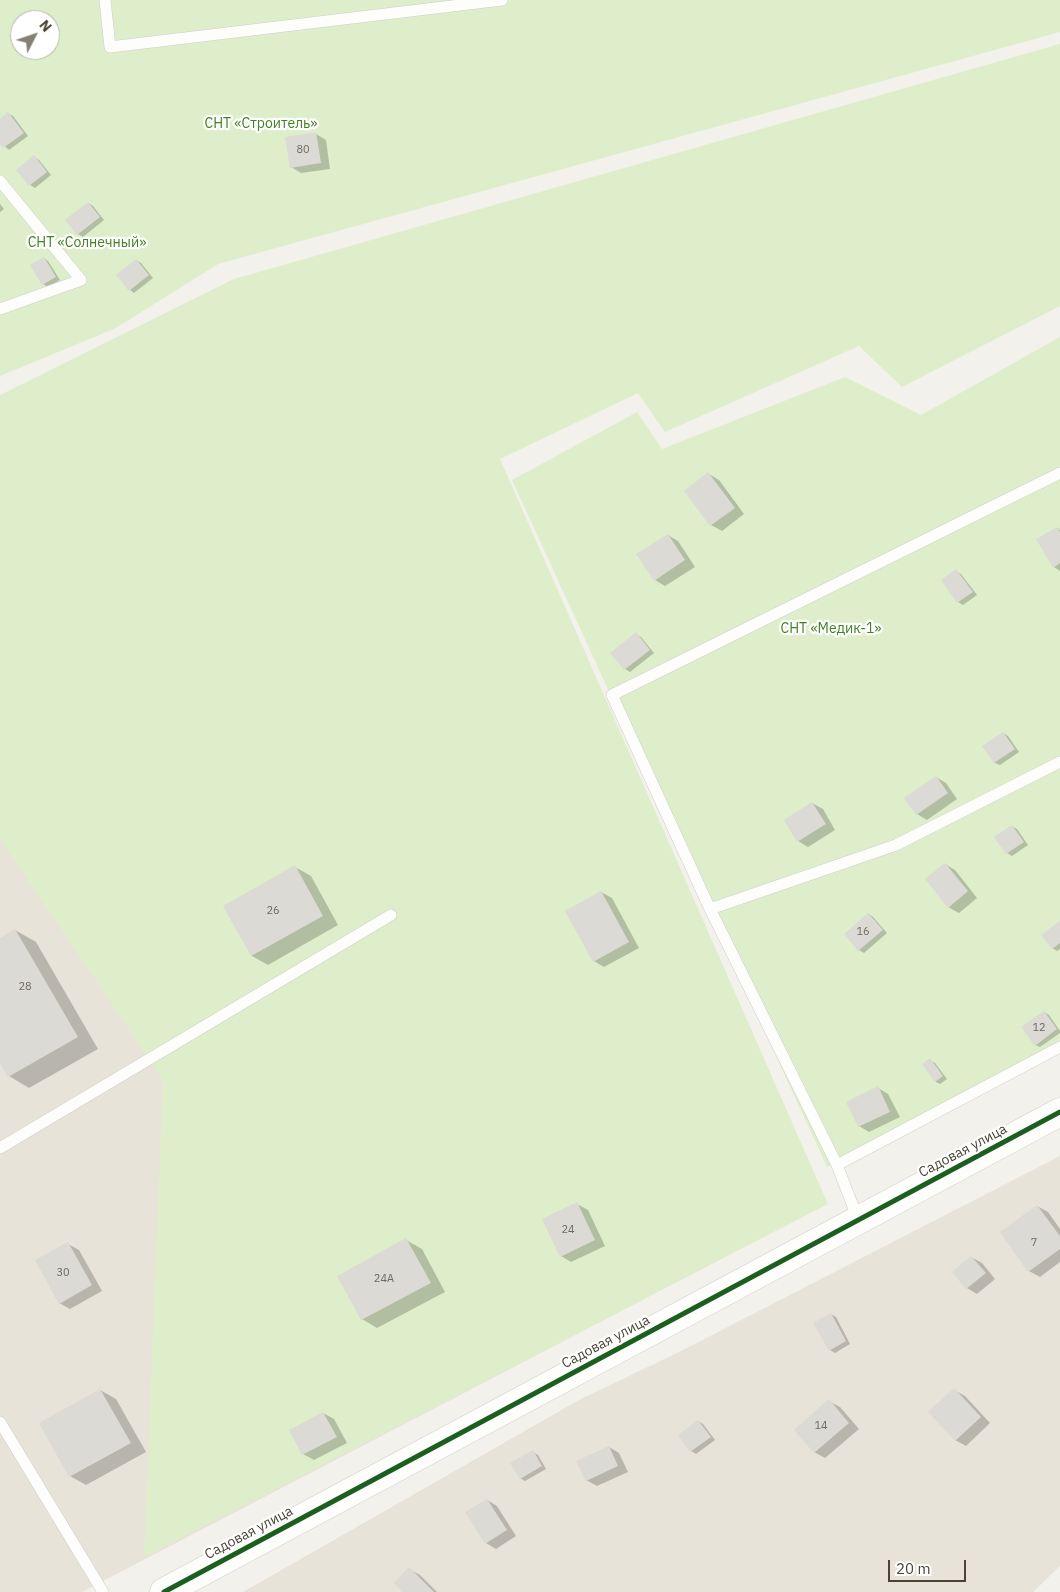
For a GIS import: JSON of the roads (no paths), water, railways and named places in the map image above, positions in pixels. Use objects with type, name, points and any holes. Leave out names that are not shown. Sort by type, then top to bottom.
[{"type":"street","name":"Садовая улица","points":[[164,1592],[1060,1112]]},
{"type":"lane","points":[[105,0],[110,47],[502,0]]},
{"type":"lane","points":[[0,181],[81,280],[0,309]]},
{"type":"lane","points":[[858,1219],[837,1165],[710,909],[612,695],[1060,473]]},
{"type":"lane","points":[[710,909],[896,845],[1060,762]]},
{"type":"lane","points":[[0,1148],[391,915]]},
{"type":"lane","points":[[837,1165],[1060,1047]]},
{"type":"lane","points":[[0,1422],[103,1592]]},
{"type":"park label","name":"СНТ «Строитель»","points":[[261,124]]},
{"type":"park label","name":"СНТ «Солнечный»","points":[[87,243]]},
{"type":"park label","name":"СНТ «Медик-1»","points":[[831,629]]}]
